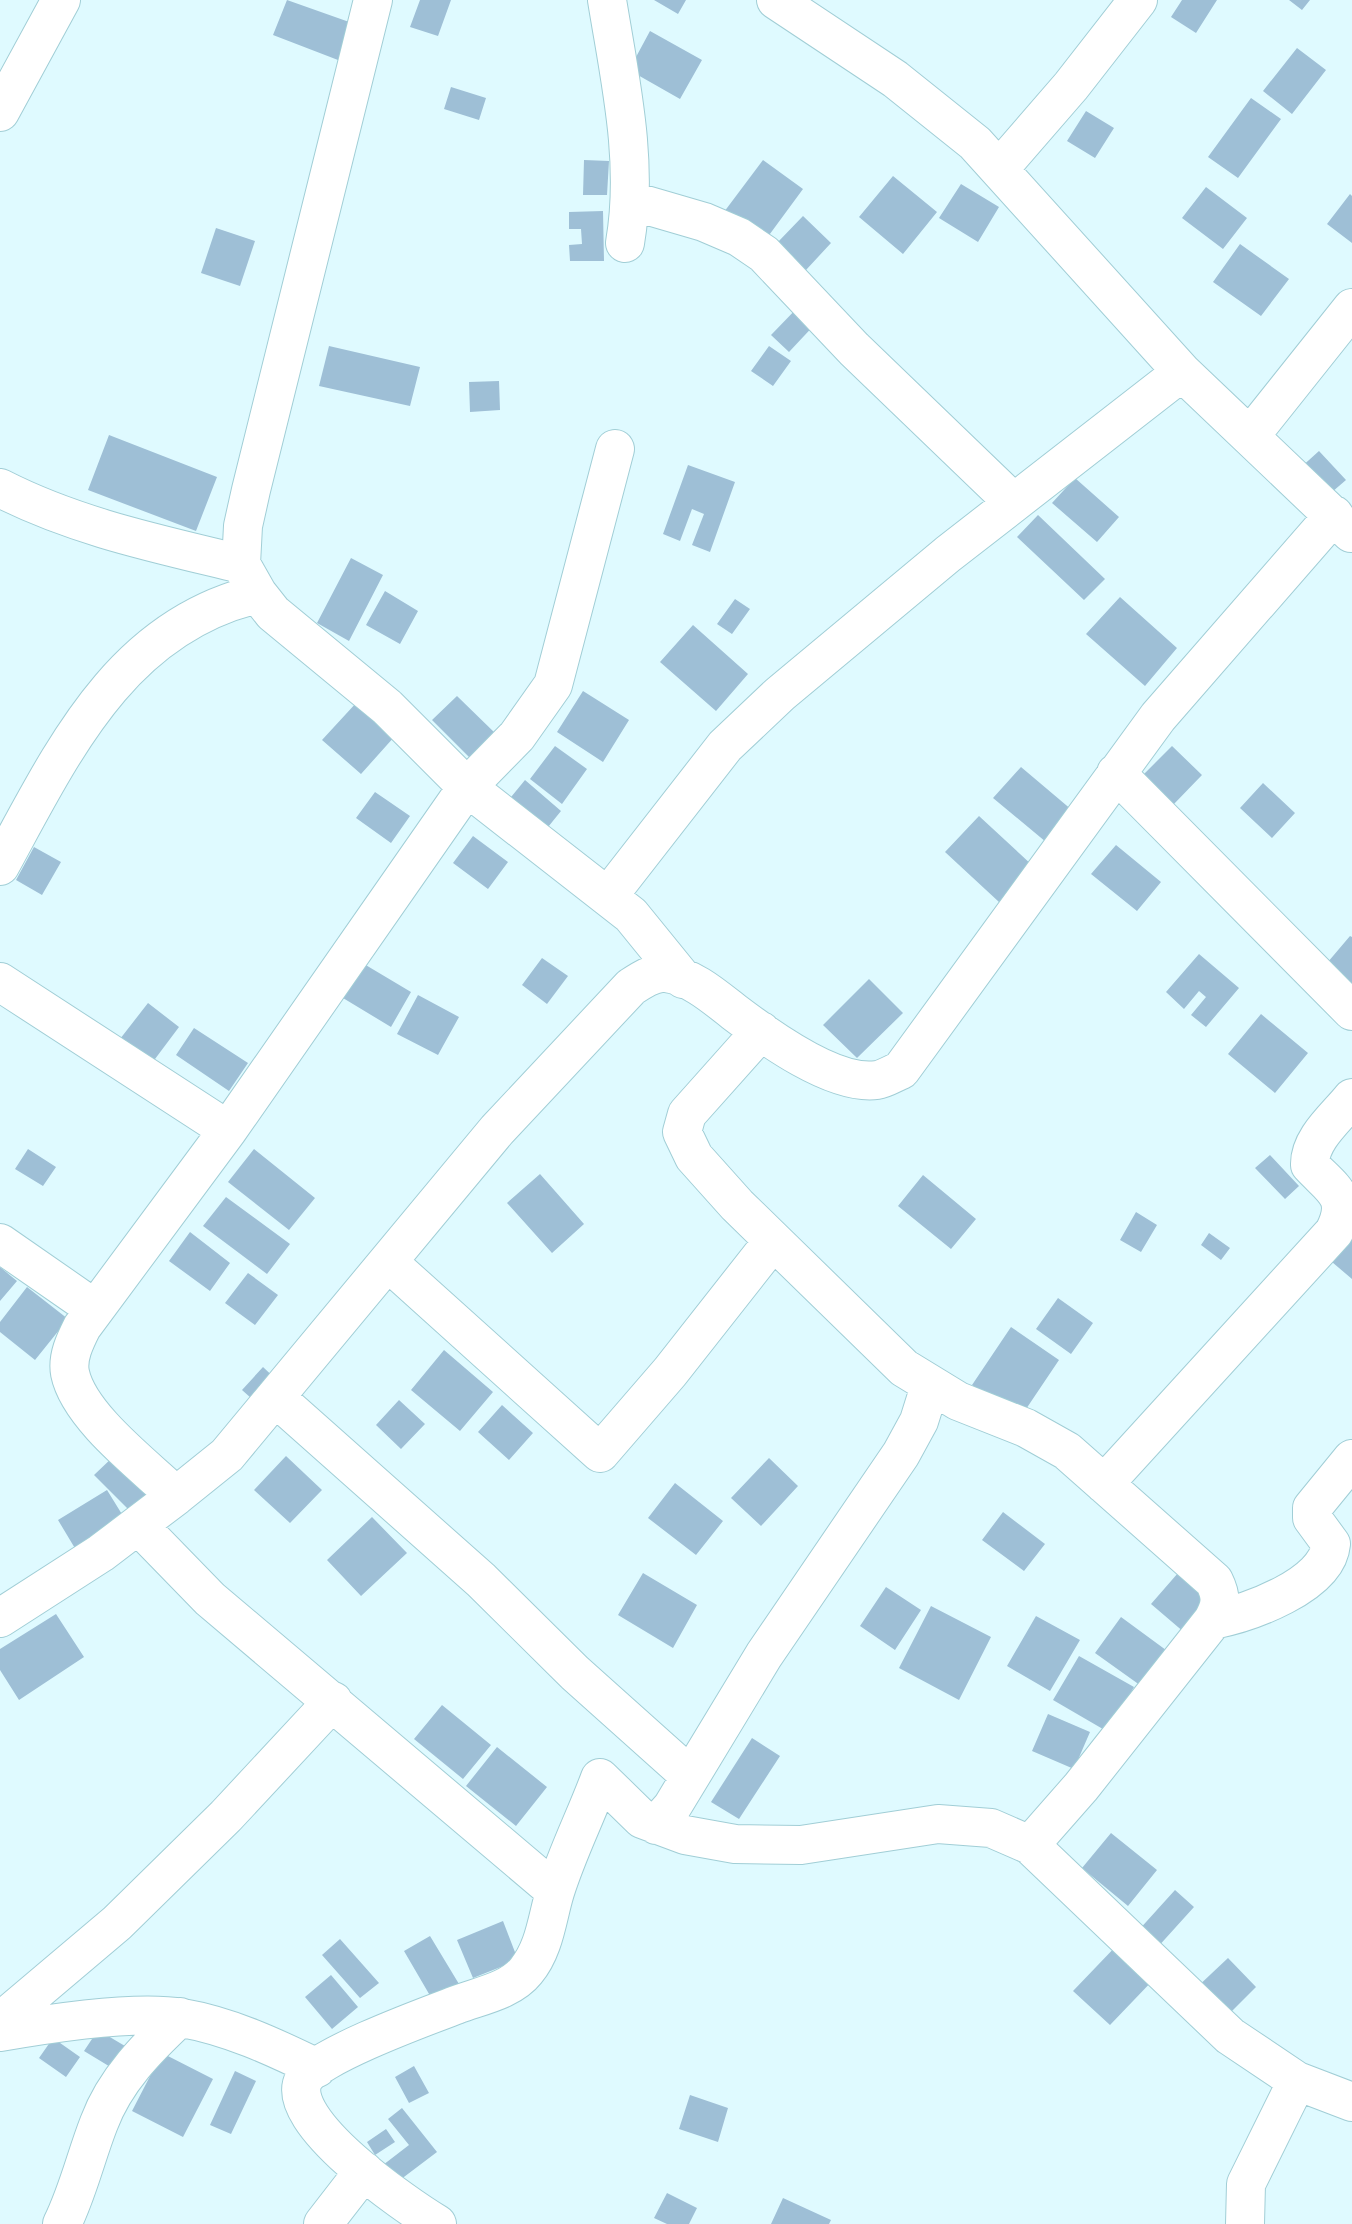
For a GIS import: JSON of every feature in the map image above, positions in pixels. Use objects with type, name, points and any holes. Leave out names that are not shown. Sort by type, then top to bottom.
[{"type":"street","points":[[0,112],[61,0]]},
{"type":"street","points":[[373,0],[243,527],[250,579],[273,613],[387,707],[467,786],[609,895],[631,915],[683,979]]},
{"type":"street","points":[[607,0],[626,117],[632,201],[625,243]]},
{"type":"street","points":[[0,1618],[138,1525],[227,1455],[497,1130],[631,987],[644,978],[663,973],[683,979],[710,993],[761,1031],[833,1073],[851,1079],[878,1080],[901,1070],[1165,708],[1343,525],[1182,372],[975,143],[895,79],[776,0]]},
{"type":"street","points":[[1000,168],[1071,86],[1138,0]]},
{"type":"street","points":[[632,201],[704,222],[739,237],[764,254],[854,349],[1013,502]]},
{"type":"street","points":[[1251,436],[1352,308]]},
{"type":"street","points":[[609,895],[725,746],[780,695],[1013,502],[1182,372]]},
{"type":"street","points":[[176,1496],[89,1411],[70,1373],[72,1347],[95,1309],[228,1130],[467,786],[517,736],[553,685],[615,449]]},
{"type":"street","points":[[0,488],[60,515],[250,579]]},
{"type":"street","points":[[0,866],[67,743],[99,699],[129,666],[184,624],[223,602],[250,579]]},
{"type":"street","points":[[1116,773],[1352,1011]]},
{"type":"street","points":[[0,982],[228,1130]]},
{"type":"street","points":[[761,1031],[687,1114],[682,1132],[694,1157],[773,1241],[904,1368],[958,1401],[1048,1438],[1068,1451],[1214,1581],[1220,1594],[1221,1605],[1213,1620],[1081,1787],[1030,1845]]},
{"type":"street","points":[[1104,1484],[1335,1232],[1342,1217],[1342,1202],[1335,1189],[1310,1165],[1310,1154],[1314,1143],[1352,1098]]},
{"type":"street","points":[[388,1262],[600,1453],[670,1372],[773,1241]]},
{"type":"street","points":[[0,1243],[95,1309]]},
{"type":"street","points":[[656,1825],[672,1807],[764,1655],[901,1454],[919,1421],[930,1386]]},
{"type":"street","points":[[275,1397],[481,1580],[575,1673],[690,1776]]},
{"type":"street","points":[[1213,1620],[1248,1613],[1283,1595],[1312,1574],[1330,1555],[1331,1544],[1312,1518],[1312,1508],[1352,1458]]},
{"type":"street","points":[[138,1525],[210,1599],[334,1701],[555,1891]]},
{"type":"street","points":[[0,2022],[117,1923],[226,1816],[334,1701]]},
{"type":"street","points":[[437,2224],[364,2171],[323,2133],[305,2108],[300,2090],[304,2078],[317,2068],[381,2035],[508,1986],[526,1971],[539,1948],[555,1891],[600,1778],[642,1819],[685,1835],[735,1844],[801,1845],[938,1825],[991,1828],[1030,1845],[1230,2036],[1297,2081],[1352,2102]]},
{"type":"street","points":[[0,2032],[134,2017],[180,2017],[240,2034],[317,2068]]},
{"type":"street","points":[[62,2224],[99,2120],[113,2095],[128,2070],[180,2017]]},
{"type":"street","points":[[1245,2224],[1246,2184],[1297,2081]]},
{"type":"street","points":[[323,2224],[364,2171]]},
{"type":"building","points":[[287,0],[352,23],[338,60],[273,35]]},
{"type":"building","points":[[420,0],[451,0],[438,36],[410,27]]},
{"type":"building","points":[[654,0],[686,0],[678,14]]},
{"type":"building","points":[[1182,0],[1217,0],[1196,33],[1171,17]]},
{"type":"building","points":[[1289,0],[1310,0],[1302,10]]},
{"type":"building","points":[[650,31],[702,60],[680,99],[629,70]]},
{"type":"building","points":[[1297,48],[1326,70],[1292,114],[1263,91]]},
{"type":"building","points":[[451,87],[486,98],[479,120],[444,109]]},
{"type":"building","points":[[1251,98],[1281,119],[1238,178],[1208,157]]},
{"type":"building","points":[[1086,111],[1114,128],[1095,158],[1067,141]]},
{"type":"building","points":[[584,160],[609,161],[607,195],[583,195]]},
{"type":"building","points":[[763,160],[803,189],[764,242],[724,212]]},
{"type":"building","points":[[893,176],[937,212],[903,254],[859,217]]},
{"type":"building","points":[[961,184],[999,207],[978,242],[939,218]]},
{"type":"building","points":[[1206,187],[1247,218],[1223,249],[1182,218]]},
{"type":"building","points":[[1350,194],[1352,196],[1352,243],[1327,224]]},
{"type":"building","points":[[603,211],[604,261],[570,261],[569,245],[582,244],[581,229],[569,229],[569,212]]},
{"type":"building","points":[[803,216],[831,243],[806,270],[777,243]]},
{"type":"building","points":[[216,228],[255,241],[240,286],[201,273]]},
{"type":"building","points":[[1240,244],[1289,279],[1261,316],[1213,282]]},
{"type":"building","points":[[802,303],[819,320],[789,352],[771,335]]},
{"type":"building","points":[[329,346],[420,367],[410,406],[319,386]]},
{"type":"building","points":[[769,346],[791,361],[773,386],[751,371]]},
{"type":"building","points":[[499,381],[500,410],[470,412],[469,382]]},
{"type":"building","points":[[109,435],[217,477],[196,531],[88,490]]},
{"type":"building","points":[[1319,451],[1346,480],[1325,498],[1299,469]]},
{"type":"building","points":[[688,465],[735,482],[710,552],[692,545],[704,514],[692,509],[680,541],[663,534]]},
{"type":"building","points":[[1075,478],[1119,517],[1097,542],[1052,503]]},
{"type":"building","points":[[1038,515],[1105,579],[1084,600],[1017,537]]},
{"type":"building","points":[[351,558],[383,575],[349,641],[317,623]]},
{"type":"building","points":[[385,591],[418,611],[400,644],[366,625]]},
{"type":"building","points":[[1120,597],[1177,648],[1145,686],[1086,634]]},
{"type":"building","points":[[735,599],[750,609],[732,634],[717,624]]},
{"type":"building","points":[[693,625],[748,674],[716,711],[660,662]]},
{"type":"building","points":[[583,691],[629,720],[603,762],[557,732]]},
{"type":"building","points":[[457,696],[496,734],[471,759],[432,720]]},
{"type":"building","points":[[357,702],[395,736],[361,774],[322,740]]},
{"type":"building","points":[[555,746],[587,769],[562,804],[530,779]]},
{"type":"building","points":[[1172,746],[1202,775],[1173,805],[1143,775]]},
{"type":"building","points":[[1021,767],[1079,816],[1052,847],[993,798]]},
{"type":"building","points":[[525,780],[561,811],[544,832],[507,802]]},
{"type":"building","points":[[1263,783],[1295,813],[1272,838],[1240,808]]},
{"type":"building","points":[[375,792],[410,816],[391,843],[356,818]]},
{"type":"building","points":[[979,816],[1033,866],[999,902],[945,852]]},
{"type":"building","points":[[473,836],[508,862],[488,889],[453,863]]},
{"type":"building","points":[[1116,845],[1161,882],[1137,911],[1091,874]]},
{"type":"building","points":[[34,847],[61,862],[42,895],[16,880]]},
{"type":"building","points":[[1350,936],[1352,937],[1352,995],[1322,969]]},
{"type":"building","points":[[1199,954],[1239,988],[1206,1027],[1191,1015],[1206,997],[1199,991],[1184,1009],[1166,992]]},
{"type":"building","points":[[542,958],[568,976],[547,1004],[522,985]]},
{"type":"building","points":[[364,964],[411,992],[391,1027],[343,998]]},
{"type":"building","points":[[869,979],[903,1013],[857,1058],[823,1025]]},
{"type":"building","points":[[418,995],[459,1017],[438,1055],[397,1034]]},
{"type":"building","points":[[148,1003],[179,1027],[152,1063],[120,1039]]},
{"type":"building","points":[[1261,1014],[1308,1053],[1275,1093],[1228,1054]]},
{"type":"building","points":[[194,1028],[248,1063],[229,1091],[176,1055]]},
{"type":"building","points":[[28,1149],[56,1167],[43,1186],[15,1169]]},
{"type":"building","points":[[254,1149],[315,1198],[289,1230],[228,1182]]},
{"type":"building","points":[[1270,1155],[1299,1186],[1285,1199],[1255,1168]]},
{"type":"building","points":[[540,1174],[584,1224],[552,1253],[507,1203]]},
{"type":"building","points":[[923,1175],[976,1219],[951,1249],[898,1206]]},
{"type":"building","points":[[226,1197],[290,1244],[267,1274],[203,1226]]},
{"type":"building","points":[[1136,1212],[1157,1225],[1141,1252],[1120,1240]]},
{"type":"building","points":[[190,1232],[230,1263],[210,1291],[169,1261]]},
{"type":"building","points":[[1209,1233],[1230,1248],[1221,1260],[1201,1245]]},
{"type":"building","points":[[1352,1238],[1352,1279],[1332,1262]]},
{"type":"building","points":[[0,1267],[17,1281],[0,1301]]},
{"type":"building","points":[[248,1273],[278,1295],[255,1325],[225,1303]]},
{"type":"building","points":[[27,1287],[68,1319],[35,1360],[0,1332],[0,1322]]},
{"type":"building","points":[[1058,1298],[1093,1323],[1071,1354],[1036,1329]]},
{"type":"building","points":[[1011,1327],[1059,1360],[1020,1418],[972,1385]]},
{"type":"building","points":[[444,1350],[493,1392],[460,1431],[411,1390]]},
{"type":"building","points":[[263,1367],[281,1384],[261,1407],[242,1390]]},
{"type":"building","points":[[399,1400],[425,1424],[401,1449],[376,1425]]},
{"type":"building","points":[[502,1405],[533,1433],[509,1460],[478,1432]]},
{"type":"building","points":[[114,1456],[155,1496],[135,1516],[94,1475]]},
{"type":"building","points":[[286,1456],[322,1490],[290,1523],[254,1490]]},
{"type":"building","points":[[769,1458],[798,1486],[761,1526],[731,1498]]},
{"type":"building","points":[[675,1483],[723,1521],[696,1555],[648,1518]]},
{"type":"building","points":[[107,1490],[128,1524],[79,1555],[58,1520]]},
{"type":"building","points":[[1003,1512],[1045,1544],[1024,1571],[982,1540]]},
{"type":"building","points":[[372,1517],[407,1553],[361,1596],[327,1560]]},
{"type":"building","points":[[643,1573],[697,1605],[673,1648],[618,1615]]},
{"type":"building","points":[[1178,1573],[1211,1602],[1185,1633],[1151,1604]]},
{"type":"building","points":[[886,1587],[921,1610],[895,1650],[860,1626]]},
{"type":"building","points":[[931,1606],[991,1637],[959,1700],[899,1668]]},
{"type":"building","points":[[56,1614],[84,1657],[19,1700],[0,1670],[0,1649]]},
{"type":"building","points":[[1036,1616],[1080,1640],[1050,1691],[1007,1666]]},
{"type":"building","points":[[1121,1617],[1170,1653],[1144,1688],[1095,1653]]},
{"type":"building","points":[[1079,1656],[1134,1687],[1108,1732],[1053,1700]]},
{"type":"building","points":[[442,1705],[491,1745],[463,1779],[414,1739]]},
{"type":"building","points":[[1048,1714],[1090,1732],[1074,1769],[1032,1751]]},
{"type":"building","points":[[752,1738],[780,1756],[739,1819],[711,1802]]},
{"type":"building","points":[[497,1747],[547,1787],[516,1826],[466,1786]]},
{"type":"building","points":[[1111,1833],[1157,1870],[1128,1906],[1082,1868]]},
{"type":"building","points":[[1175,1890],[1194,1907],[1156,1949],[1137,1932]]},
{"type":"building","points":[[503,1921],[518,1960],[473,1978],[457,1940]]},
{"type":"building","points":[[430,1936],[459,1984],[432,1999],[404,1951]]},
{"type":"building","points":[[340,1939],[379,1983],[360,1998],[322,1955]]},
{"type":"building","points":[[1119,1943],[1156,1977],[1110,2025],[1073,1991]]},
{"type":"building","points":[[1228,1958],[1256,1987],[1223,2020],[1194,1990]]},
{"type":"building","points":[[331,1975],[358,2007],[332,2029],[305,1997]]},
{"type":"building","points":[[98,2030],[130,2049],[117,2071],[84,2051]]},
{"type":"building","points":[[53,2038],[80,2057],[66,2077],[39,2058]]},
{"type":"building","points":[[162,2053],[213,2079],[183,2137],[132,2111]]},
{"type":"building","points":[[414,2066],[429,2093],[409,2103],[395,2077]]},
{"type":"building","points":[[235,2071],[256,2081],[231,2134],[210,2125]]},
{"type":"building","points":[[690,2095],[728,2108],[718,2142],[679,2129]]},
{"type":"building","points":[[402,2108],[437,2152],[396,2183],[383,2165],[409,2145],[388,2119]]},
{"type":"building","points":[[386,2129],[395,2142],[375,2155],[367,2142]]},
{"type":"building","points":[[667,2193],[697,2208],[689,2224],[667,2224],[654,2218]]},
{"type":"building","points":[[783,2198],[831,2220],[829,2224],[771,2224]]}]
